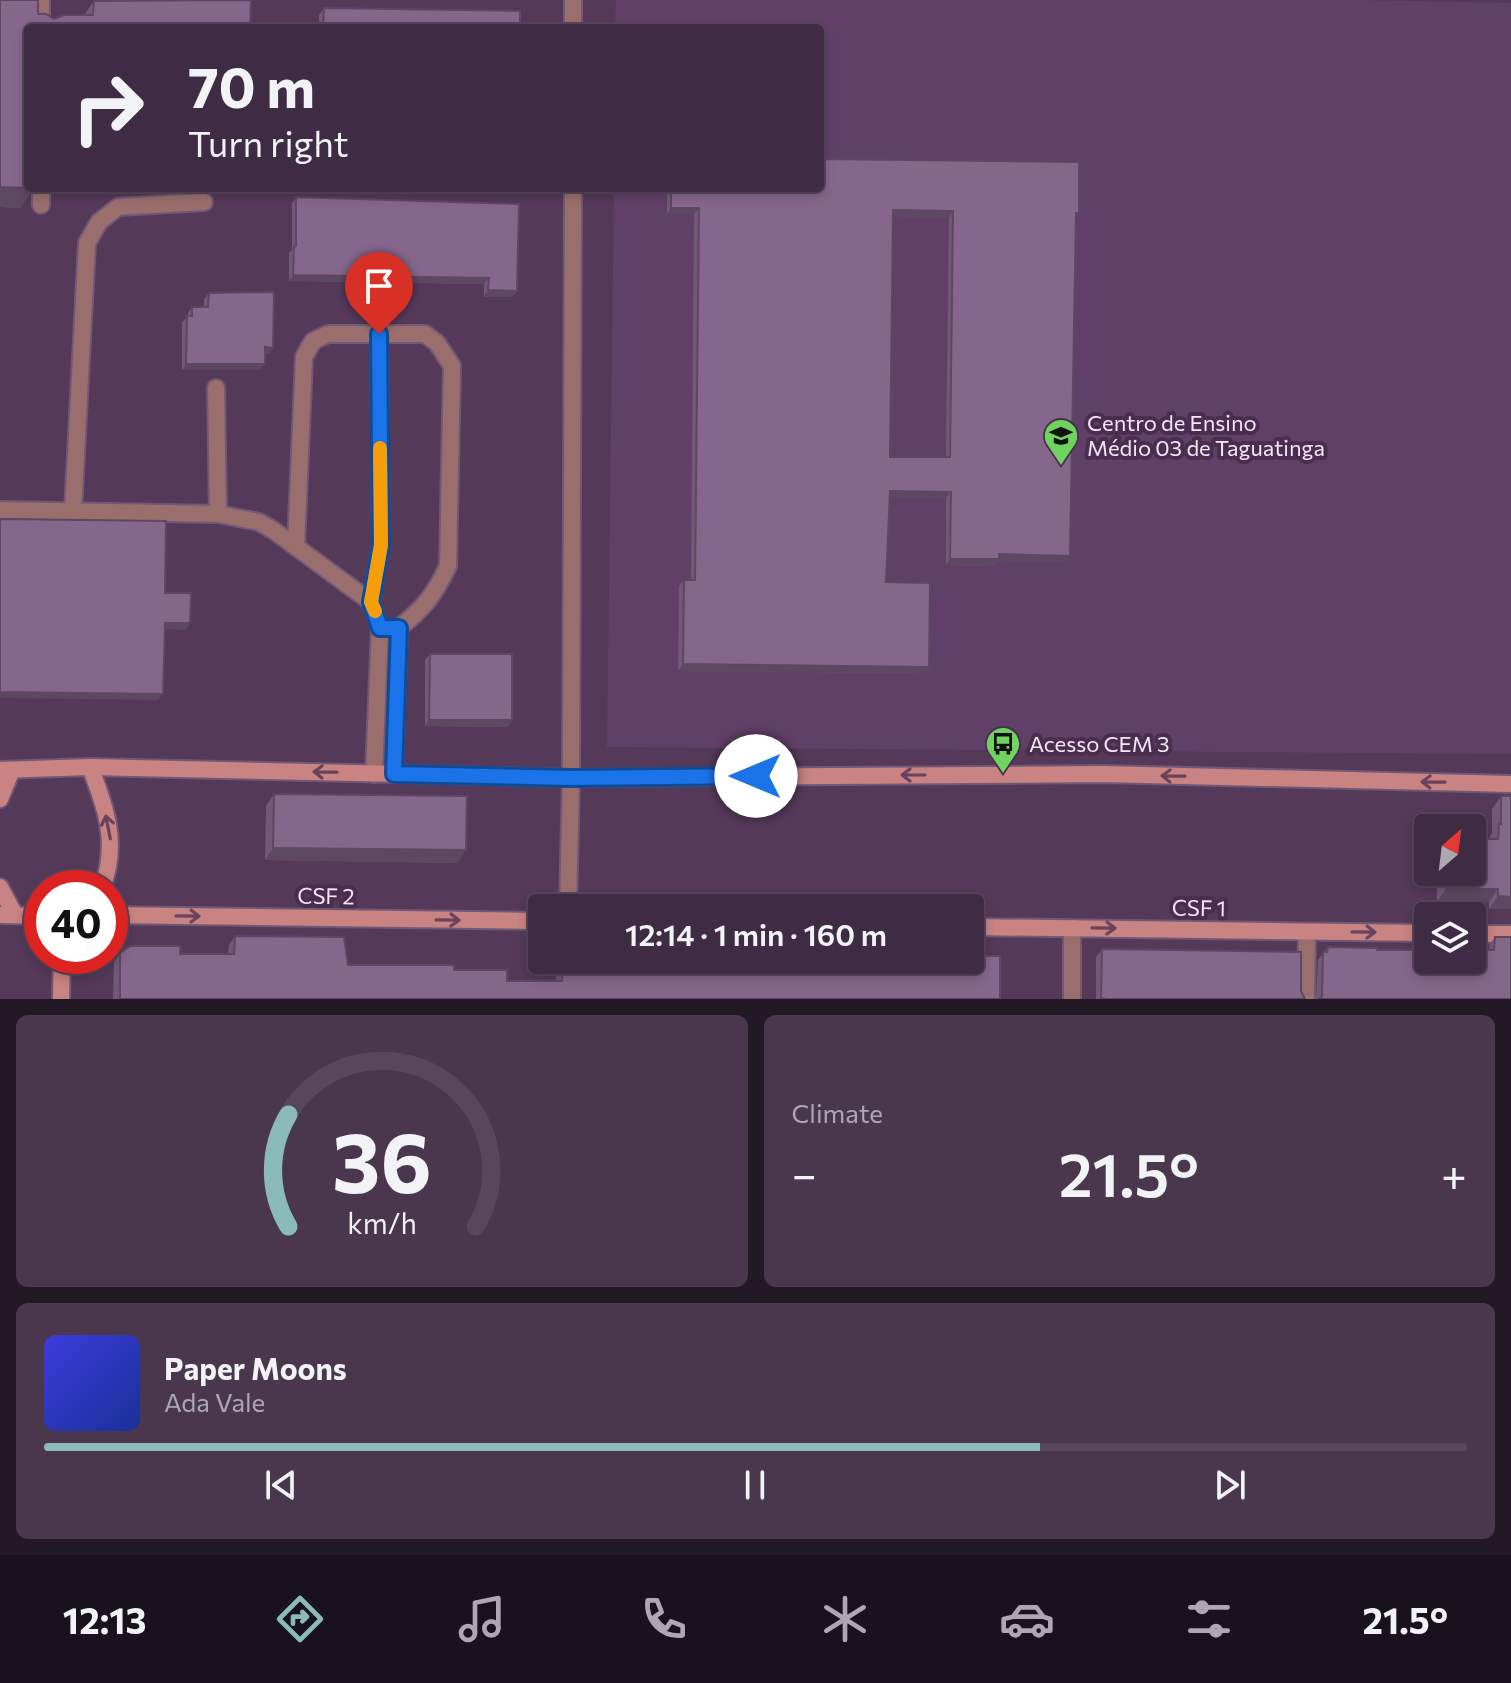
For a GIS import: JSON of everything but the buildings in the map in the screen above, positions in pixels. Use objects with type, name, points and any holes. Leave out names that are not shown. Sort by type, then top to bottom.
[{"type":"street","points":[[41,0],[41,24]]},
{"type":"street","points":[[573,0],[573,24]]},
{"type":"street","points":[[568,894],[573,192]]},
{"type":"street","points":[[73,511],[87,243],[99,222],[118,207],[204,202]]},
{"type":"street","points":[[296,547],[304,357],[313,341],[328,334],[425,334],[437,343],[452,366],[448,566],[435,593],[399,628],[394,774]]},
{"type":"street","points":[[374,774],[380,628],[371,602],[381,545],[379,334]]},
{"type":"street","points":[[216,388],[218,514]]},
{"type":"street","points":[[0,510],[218,514],[259,522],[371,602]]},
{"type":"street","points":[[380,628],[399,628]]},
{"type":"street","points":[[0,799],[6,770],[90,767],[571,778],[1104,774],[1511,784]]},
{"type":"street","points":[[90,767],[109,827],[112,851],[107,870]]},
{"type":"street","points":[[0,887],[7,915]]},
{"type":"street","name":"CSF 2","points":[[128,915],[528,921]]},
{"type":"street","name":"CSF 1","points":[[984,927],[1414,933]]},
{"type":"street","points":[[1072,928],[1072,999]]},
{"type":"street","points":[[1306,999],[1307,932]]},
{"type":"street","points":[[1486,934],[1511,934]]},
{"type":"street","points":[[61,999],[62,974]]},
{"type":"shaded area","name":"Centro de Ensino Médio 03 de Taguatinga","points":[[616,0],[1357,0],[1511,3],[1511,754],[607,747],[614,192],[824,192],[824,24],[615,24]]},
{"type":"slow traffic","points":[[375,611],[371,602],[381,545],[380,448]]},
{"type":"place","name":"Centro de Ensino Médio 03 de Taguatinga","points":[[1061,467]]},
{"type":"place","name":"Acesso CEM 3","points":[[1003,775]]},
{"type":"route","points":[[379,334],[381,545],[371,602],[380,628],[399,628],[394,774],[571,778],[756,776]]}]
